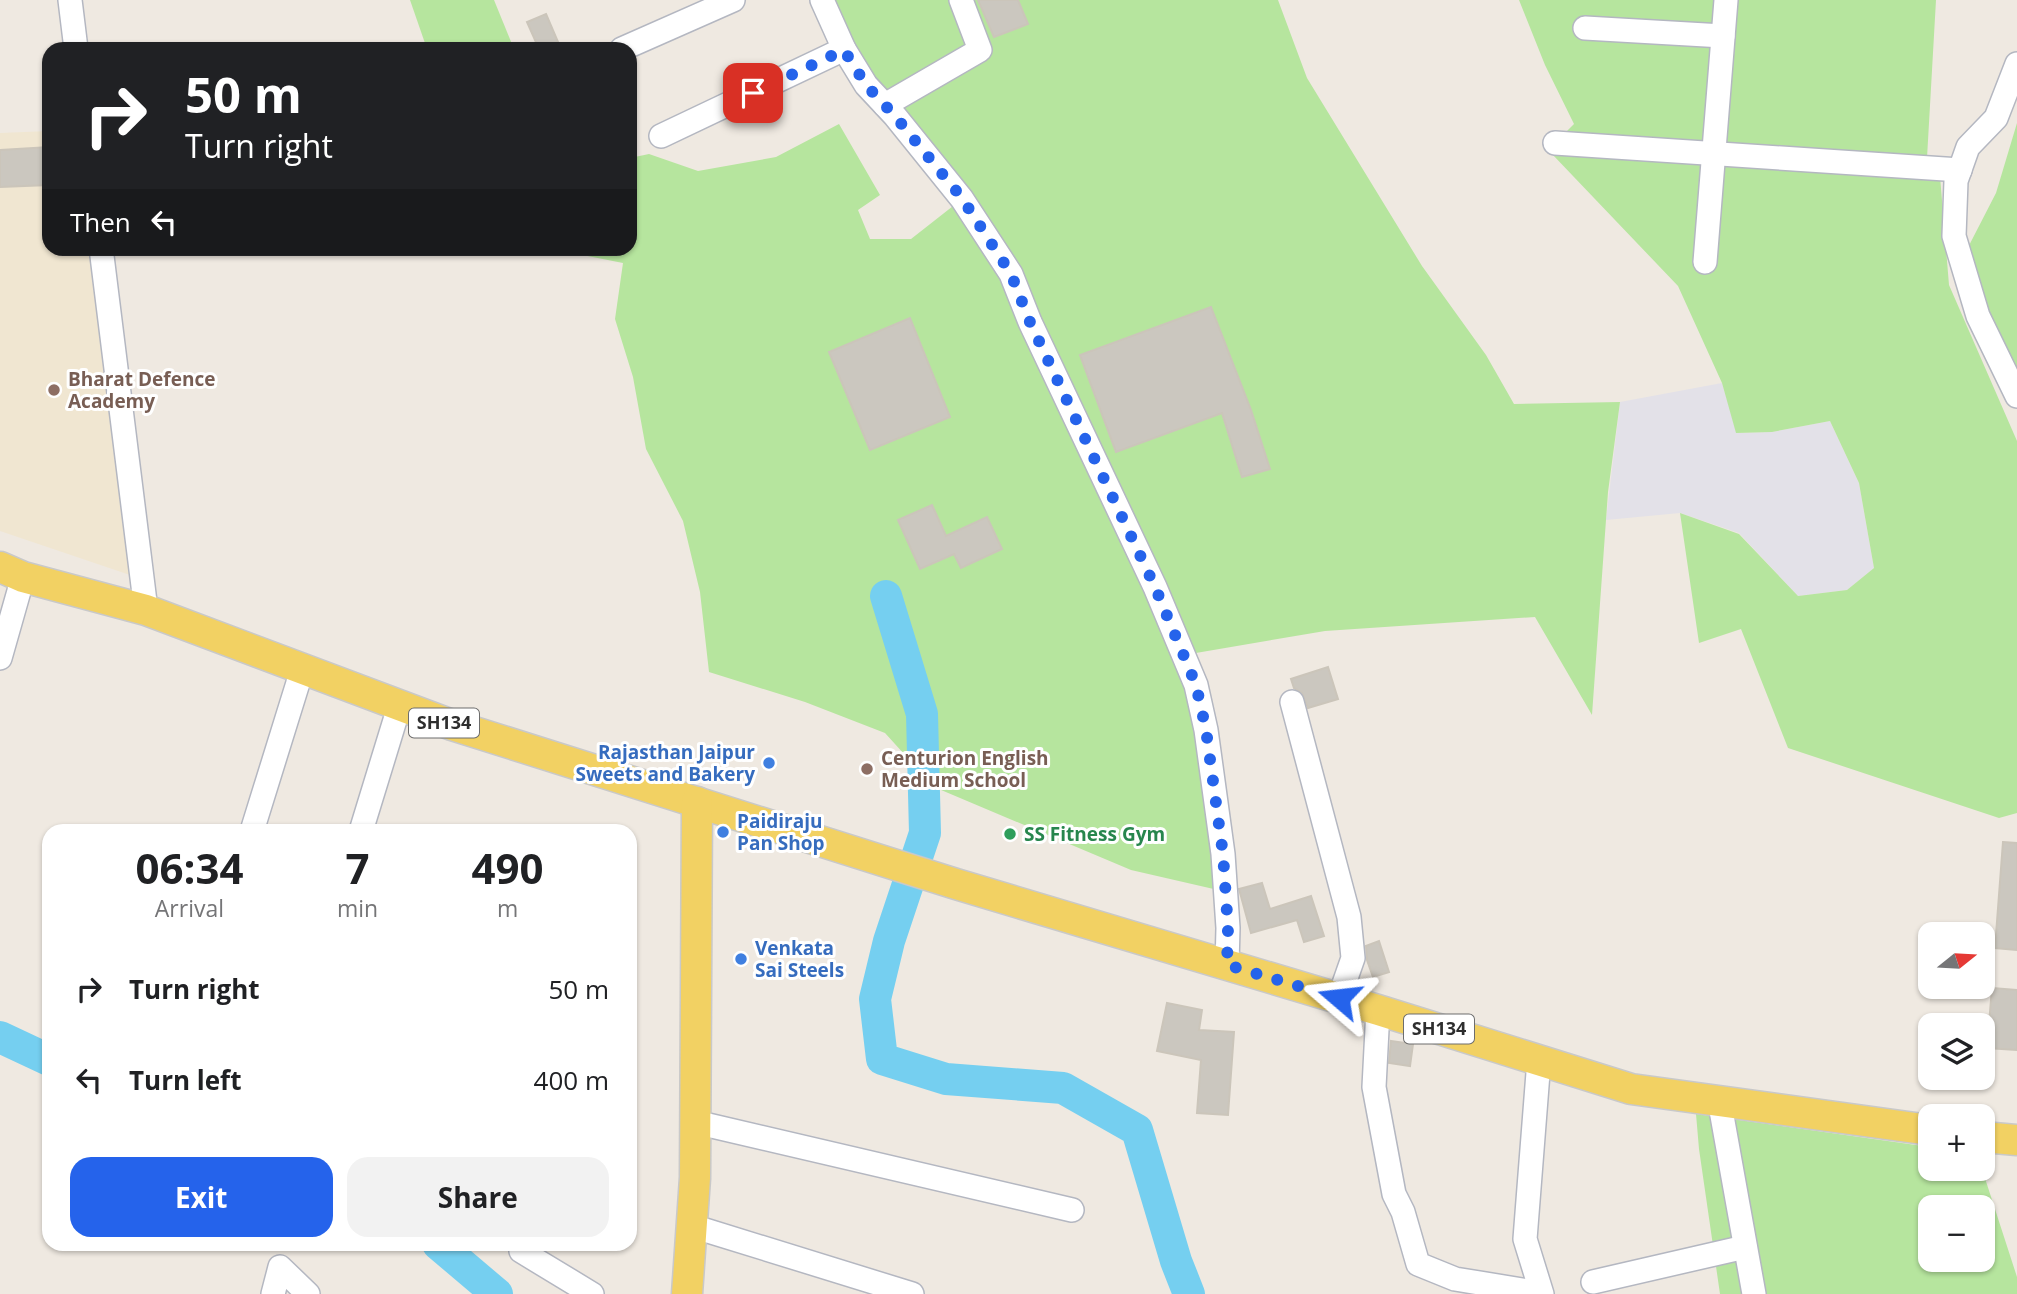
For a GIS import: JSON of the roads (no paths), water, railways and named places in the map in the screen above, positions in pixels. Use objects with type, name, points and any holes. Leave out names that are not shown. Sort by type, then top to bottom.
[{"type":"main road","name":"SH134","points":[[11,572],[146,610],[399,707],[956,884],[1339,998],[1631,1089],[1918,1128]]},
{"type":"main road","points":[[687,1294],[695,1178],[697,802]]},
{"type":"main road","points":[[1995,1138],[2017,1140]]},
{"type":"street","points":[[70,0],[75,42]]},
{"type":"street","points":[[637,42],[733,0]]},
{"type":"street","points":[[822,0],[844,50],[866,85],[886,105],[962,198],[1011,274],[1030,322],[1155,587],[1196,685],[1206,730],[1223,854],[1228,928],[1227,965]]},
{"type":"street","points":[[886,105],[980,50],[961,0]]},
{"type":"street","points":[[1705,262],[1726,0]]},
{"type":"street","points":[[1584,28],[1723,36]]},
{"type":"street","points":[[661,136],[844,50]]},
{"type":"street","points":[[2017,64],[1996,118],[1968,147],[1956,181],[1954,236],[1979,316],[2017,396]]},
{"type":"street","points":[[1555,142],[1960,170]]},
{"type":"street","points":[[102,256],[146,610]]},
{"type":"street","points":[[0,658],[11,572]]},
{"type":"street","points":[[254,824],[302,670]]},
{"type":"street","points":[[1292,702],[1349,917],[1353,958],[1339,998]]},
{"type":"street","points":[[363,824],[399,707]]},
{"type":"street","points":[[1378,1010],[1374,1087],[1394,1194],[1403,1212],[1418,1264],[1455,1279],[1542,1293],[1525,1239],[1539,1060]]},
{"type":"street","points":[[1719,1099],[1754,1294]]},
{"type":"street","points":[[695,1122],[1072,1210]]},
{"type":"street","points":[[692,1226],[912,1294]]},
{"type":"street","points":[[1592,1282],[1745,1247]]},
{"type":"street","points":[[521,1251],[592,1294]]},
{"type":"street","points":[[273,1294],[280,1267],[308,1294]]},
{"type":"waterway","points":[[886,596],[922,714],[925,833],[889,941],[875,999],[882,1059],[946,1079],[1063,1088],[1137,1130],[1176,1261],[1189,1294]]},
{"type":"waterway","points":[[0,1037],[42,1057]]},
{"type":"waterway","points":[[446,1251],[497,1294]]},
{"type":"place","name":"Bharat Defence Academy","points":[[54,390]]},
{"type":"place","name":"Rajasthan Jaipur Sweets and Bakery","points":[[769,763]]},
{"type":"place","name":"Centurion English Medium School","points":[[867,769]]},
{"type":"place","name":"Paidiraju Pan Shop","points":[[723,832]]},
{"type":"place","name":"SS Fitness Gym","points":[[1010,834]]},
{"type":"place","name":"Venkata Sai Steels","points":[[741,959]]}]
